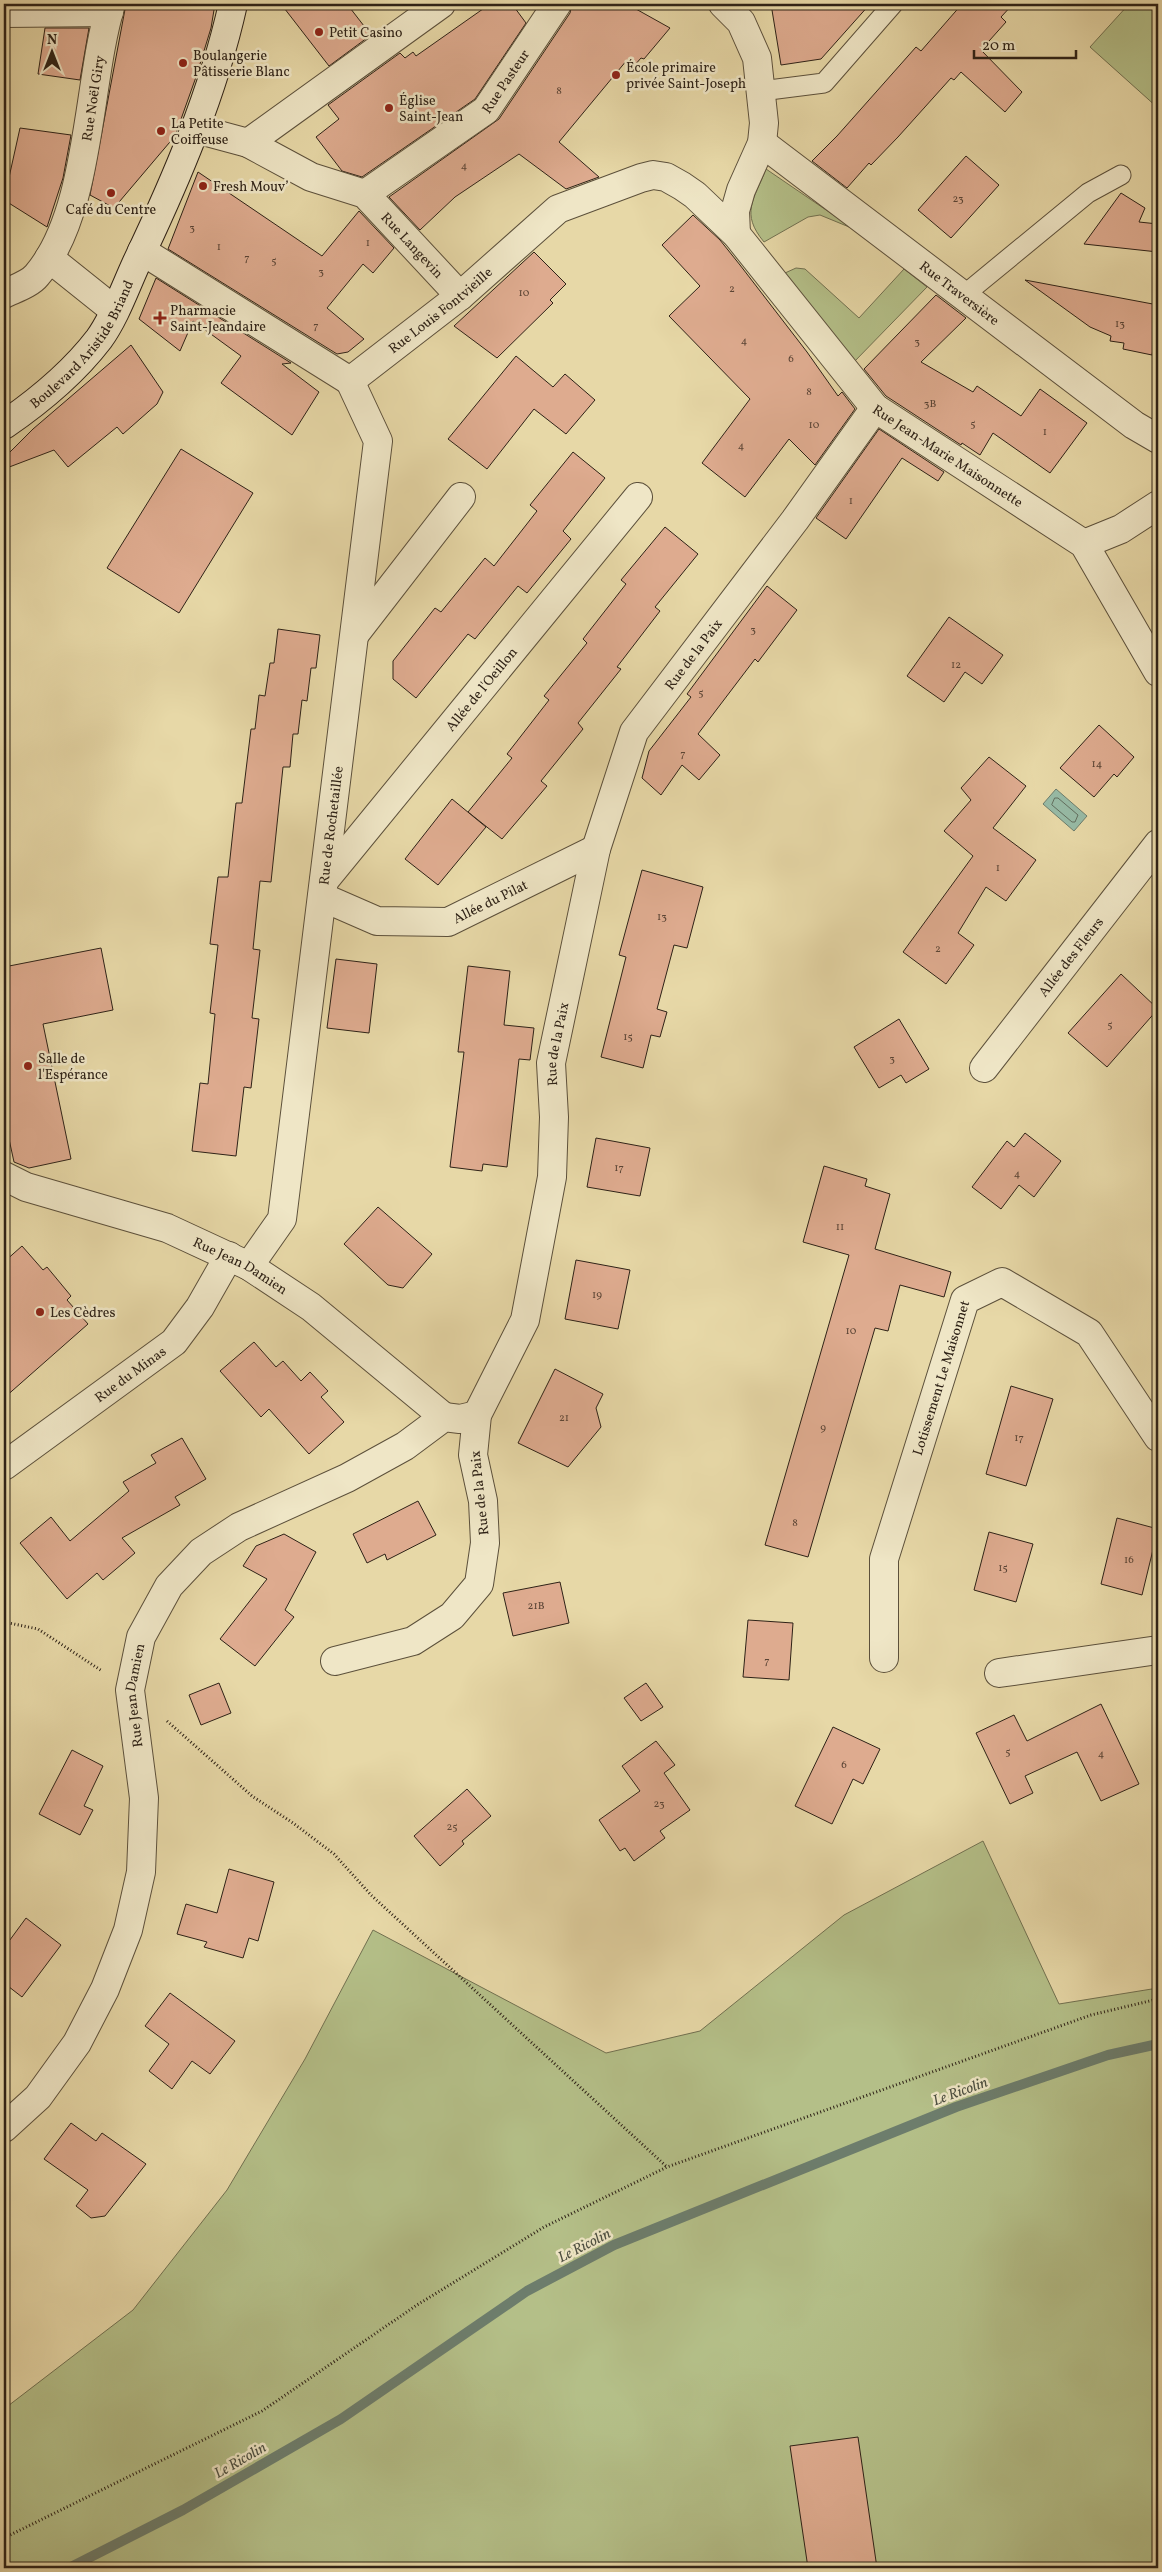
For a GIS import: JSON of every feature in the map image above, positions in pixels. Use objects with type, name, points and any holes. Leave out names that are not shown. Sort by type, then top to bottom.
[{"type":"street","name":"Boulevard Aristide Briand","points":[[4,425],[29,408],[76,366],[100,337],[142,251],[196,129],[226,33],[233,4]]},
{"type":"street","points":[[248,143],[441,4]]},
{"type":"street","name":"Rue Pasteur","points":[[365,194],[486,110],[557,4]]},
{"type":"street","points":[[723,4],[741,22],[757,58],[764,123],[762,143],[741,190],[735,211],[736,234]]},
{"type":"street","points":[[4,13],[110,8]]},
{"type":"street","name":"Rue Noël Giry","points":[[4,294],[36,277],[49,258],[75,192],[110,8]]},
{"type":"street","points":[[196,129],[248,143],[311,177],[365,194]]},
{"type":"street","name":"Rue Traversière","points":[[762,143],[1134,425],[1158,439]]},
{"type":"street","name":"Rue Louis Fontvieille","points":[[350,381],[460,296],[558,209],[653,175],[666,177],[695,195],[736,234]]},
{"type":"street","name":"Rue Langevin","points":[[365,194],[460,296]]},
{"type":"street","name":"Rue Jean-Marie Maisonnette","points":[[736,234],[875,408],[1084,544],[1158,672]]},
{"type":"street","points":[[142,251],[350,381]]},
{"type":"street","points":[[49,258],[114,310]]},
{"type":"street","name":"Rue de Rochetaillée","points":[[239,1261],[282,1219],[378,441],[350,381]]},
{"type":"street","name":"Rue de la Paix","points":[[335,1661],[412,1641],[452,1616],[479,1584],[485,1543],[483,1501],[473,1455],[477,1416],[525,1320],[552,1177],[554,1118],[551,1063],[596,849],[634,732],[795,520],[875,408]]},
{"type":"street","points":[[354,635],[461,498]]},
{"type":"street","name":"Allée de l'Oeillon","points":[[323,889],[638,498]]},
{"type":"street","points":[[1084,544],[1122,529],[1158,505]]},
{"type":"street","name":"Allée des Fleurs","points":[[984,1068],[1158,844]]},
{"type":"street","name":"Allée du Pilat","points":[[323,889],[377,921],[448,922],[596,849]]},
{"type":"street","name":"Rue Jean Damien","points":[[4,1176],[26,1187],[166,1228],[239,1261],[311,1307],[444,1417],[405,1446],[347,1478],[239,1527],[201,1552],[169,1586],[141,1637],[130,1690],[144,1798],[141,1872],[128,1930],[105,1988],[77,2044],[38,2097],[4,2128]]},
{"type":"street","name":"Rue du Minas","points":[[4,1466],[174,1342],[200,1307],[239,1261]]},
{"type":"street","name":"Lotissement Le Maisonnet","points":[[884,1658],[884,1559],[965,1300],[1002,1282],[1089,1333],[1158,1437]]},
{"type":"street","points":[[444,1417],[460,1420],[477,1416]]},
{"type":"street","points":[[999,1673],[1158,1650]]},
{"type":"lane","points":[[761,91],[824,83],[893,4]]},
{"type":"lane","points":[[964,295],[1088,193],[1121,175]]},
{"type":"path","points":[[4,1622],[38,1629],[130,1690],[252,1796],[293,1823],[334,1854],[371,1895],[667,2167]]},
{"type":"path","points":[[4,2538],[55,2515],[262,2411],[417,2305],[544,2227],[667,2167],[1091,2015],[1158,1999]]},
{"type":"green space","points":[[1129,4],[1158,4],[1158,108],[1090,47]]},
{"type":"green space","points":[[766,169],[854,229],[820,215],[808,217],[764,242],[757,232],[751,214],[754,198]]},
{"type":"green space","points":[[796,268],[805,269],[859,318],[904,269],[927,287],[854,362],[819,321],[785,273]]},
{"type":"green space","points":[[983,1841],[1059,2004],[1158,1988],[1158,2568],[4,2568],[4,2482],[8,2479],[4,2472],[4,2409],[133,2310],[227,2190],[305,2059],[373,1930],[606,2053],[700,2031],[844,1915]]},
{"type":"water","points":[[1056,789],[1087,816],[1074,831],[1043,804]]},
{"type":"building","points":[[126,4],[215,4],[211,28],[175,136],[114,208],[90,195]]},
{"type":"building","points":[[281,4],[347,4],[371,35],[329,66]]},
{"type":"building","name":"Église Saint-Jean","points":[[490,4],[512,4],[526,23],[475,99],[362,177],[342,171],[316,137],[339,119],[328,105],[400,53],[405,58],[413,52],[416,56]]},
{"type":"building","points":[[572,4],[627,4],[670,28],[644,59],[641,58],[634,66],[627,60],[559,142],[599,177],[566,189],[519,154],[455,197],[420,230],[389,197],[499,119],[570,13]]},
{"type":"building","points":[[771,4],[870,4],[821,59],[781,65]]},
{"type":"building","points":[[962,4],[1013,4],[1001,17],[1006,22],[981,50],[1022,92],[1005,112],[961,72],[954,80],[951,78],[898,137],[871,165],[869,163],[847,188],[812,161],[837,136],[916,47],[921,51]]},
{"type":"building","points":[[45,28],[89,28],[80,80],[38,74]]},
{"type":"building","points":[[20,128],[71,135],[63,178],[47,227],[4,200]]},
{"type":"building","points":[[966,156],[999,185],[951,238],[918,210]]},
{"type":"building","points":[[198,172],[322,256],[359,211],[394,248],[373,273],[363,264],[327,308],[364,339],[348,352],[337,354],[168,249]]},
{"type":"building","points":[[1121,193],[1145,208],[1139,222],[1158,224],[1158,252],[1084,244]]},
{"type":"building","points":[[693,215],[720,240],[807,352],[838,396],[842,392],[855,409],[815,465],[789,439],[745,497],[702,463],[750,399],[669,316],[700,286],[662,245]]},
{"type":"building","points":[[534,252],[566,284],[550,300],[553,303],[497,358],[454,326]]},
{"type":"building","points":[[156,278],[291,363],[282,364],[319,392],[292,435],[221,383],[241,356],[193,321],[180,351],[139,319]]},
{"type":"building","points":[[1025,280],[1158,305],[1158,350],[1153,349],[1152,355],[1123,349],[1124,343],[1110,341],[1111,336],[1090,327]]},
{"type":"building","points":[[936,295],[966,318],[921,362],[973,392],[977,386],[1021,416],[1040,389],[1087,423],[1050,473],[993,433],[980,455],[962,443],[961,445],[886,396],[864,369]]},
{"type":"building","points":[[131,345],[163,392],[157,404],[123,434],[117,427],[68,467],[54,450],[4,469],[4,458],[33,429]]},
{"type":"building","points":[[516,356],[553,387],[565,374],[595,400],[566,434],[534,409],[487,469],[448,439]]},
{"type":"building","points":[[879,429],[944,472],[938,481],[902,458],[846,539],[816,518]]},
{"type":"building","points":[[181,449],[253,493],[179,613],[107,568]]},
{"type":"building","points":[[573,452],[605,478],[563,531],[571,539],[527,593],[518,586],[475,639],[468,634],[416,698],[393,679],[393,661],[435,608],[441,612],[485,558],[494,566],[537,511],[530,505]]},
{"type":"building","points":[[665,527],[698,554],[655,607],[660,611],[617,667],[621,669],[578,723],[583,729],[541,781],[547,786],[502,839],[468,812],[512,758],[507,754],[549,700],[544,696],[587,643],[583,639],[626,584],[621,580]]},
{"type":"building","points":[[767,586],[797,610],[758,662],[755,659],[698,734],[720,755],[699,780],[682,765],[661,795],[642,778],[649,751],[691,697],[687,694]]},
{"type":"building","points":[[949,617],[1003,655],[982,684],[965,672],[944,702],[907,676]]},
{"type":"building","points":[[278,629],[320,635],[316,668],[311,668],[307,701],[302,700],[298,734],[293,734],[290,767],[283,767],[271,882],[260,881],[253,949],[260,950],[252,1018],[259,1019],[251,1088],[244,1087],[236,1156],[192,1151],[200,1083],[208,1084],[215,1014],[210,1013],[218,945],[210,944],[218,877],[228,877],[236,803],[242,803],[251,729],[255,729],[259,695],[265,696],[270,663],[274,663]]},
{"type":"building","points":[[1099,725],[1134,757],[1117,777],[1114,774],[1094,797],[1060,768]]},
{"type":"building","points":[[989,757],[1026,786],[993,828],[1036,860],[1006,901],[986,887],[958,933],[974,945],[946,984],[903,952],[973,856],[944,831],[971,800],[961,788]]},
{"type":"building","points":[[452,799],[486,827],[438,885],[405,859]]},
{"type":"building","points":[[642,870],[703,887],[687,948],[674,945],[657,1009],[667,1012],[660,1037],[651,1035],[643,1068],[601,1057],[626,957],[619,955]]},
{"type":"building","points":[[101,948],[113,1010],[43,1024],[71,1159],[29,1168],[14,1162],[4,1116],[4,967]]},
{"type":"building","points":[[336,959],[377,964],[369,1033],[327,1028]]},
{"type":"building","points":[[468,966],[510,971],[504,1025],[534,1028],[530,1060],[519,1059],[507,1167],[483,1164],[482,1171],[450,1167],[464,1052],[458,1052]]},
{"type":"building","points":[[1121,974],[1158,1009],[1107,1067],[1068,1033]]},
{"type":"building","points":[[899,1019],[929,1069],[906,1083],[901,1075],[879,1088],[854,1047]]},
{"type":"building","points":[[1025,1133],[1061,1161],[1034,1197],[1019,1185],[1001,1209],[972,1187],[1007,1141],[1014,1147]]},
{"type":"building","points":[[596,1138],[650,1148],[640,1196],[587,1187]]},
{"type":"building","points":[[824,1166],[867,1179],[865,1186],[890,1194],[875,1249],[951,1272],[944,1297],[900,1285],[888,1331],[875,1328],[808,1557],[765,1545],[849,1255],[803,1242]]},
{"type":"building","points":[[378,1207],[432,1254],[403,1288],[388,1285],[344,1244]]},
{"type":"building","name":"Les Cèdres","points":[[22,1246],[43,1270],[47,1267],[71,1296],[67,1300],[88,1324],[4,1398],[4,1262]]},
{"type":"building","points":[[576,1260],[630,1270],[618,1329],[565,1319]]},
{"type":"building","points":[[254,1342],[276,1367],[283,1361],[301,1381],[310,1372],[328,1391],[321,1397],[344,1422],[309,1454],[269,1409],[261,1417],[220,1371]]},
{"type":"building","points":[[555,1369],[603,1394],[596,1408],[601,1427],[568,1467],[518,1443]]},
{"type":"building","points":[[1011,1386],[1053,1399],[1026,1486],[986,1474]]},
{"type":"building","points":[[182,1438],[206,1479],[175,1497],[180,1505],[122,1538],[135,1553],[103,1580],[97,1573],[67,1599],[20,1543],[51,1517],[70,1541],[129,1491],[123,1482],[156,1463],[151,1455]]},
{"type":"building","points":[[418,1501],[436,1535],[387,1560],[385,1554],[367,1563],[353,1534]]},
{"type":"building","points":[[1117,1518],[1158,1529],[1142,1595],[1101,1584]]},
{"type":"building","points":[[989,1532],[1033,1544],[1016,1602],[974,1590]]},
{"type":"building","points":[[284,1534],[316,1552],[285,1610],[294,1617],[255,1666],[220,1639],[267,1579],[243,1566],[256,1546]]},
{"type":"building","points":[[560,1582],[569,1623],[513,1636],[503,1593]]},
{"type":"building","points":[[748,1620],[793,1623],[789,1680],[743,1677]]},
{"type":"building","points":[[219,1683],[231,1713],[201,1725],[189,1695]]},
{"type":"building","points":[[646,1683],[663,1707],[641,1721],[624,1698]]},
{"type":"building","points":[[1101,1704],[1139,1784],[1101,1801],[1077,1752],[1025,1776],[1033,1793],[1010,1804],[976,1733],[1014,1715],[1027,1741]]},
{"type":"building","points":[[833,1727],[880,1749],[863,1784],[853,1779],[832,1824],[795,1806]]},
{"type":"building","points":[[656,1741],[675,1765],[664,1773],[690,1810],[660,1831],[665,1838],[634,1861],[625,1848],[620,1851],[599,1820],[640,1791],[622,1766]]},
{"type":"building","points":[[72,1750],[103,1766],[84,1806],[93,1810],[80,1835],[39,1814]]},
{"type":"building","points":[[467,1789],[491,1816],[462,1841],[464,1844],[440,1866],[414,1836]]},
{"type":"building","points":[[229,1869],[274,1882],[258,1941],[249,1938],[243,1958],[204,1947],[207,1942],[177,1934],[186,1904],[217,1913]]},
{"type":"building","points":[[26,1918],[61,1945],[22,1997],[4,1983],[4,1948]]},
{"type":"building","points":[[170,1993],[235,2041],[210,2074],[192,2061],[172,2089],[149,2071],[169,2044],[145,2026]]},
{"type":"building","points":[[71,2123],[96,2141],[102,2133],[146,2164],[105,2216],[91,2218],[76,2206],[88,2190],[44,2159]]},
{"type":"building","points":[[858,2437],[877,2568],[808,2568],[790,2446]]},
{"type":"waterway","name":"Le Ricolin","points":[[69,2568],[183,2510],[341,2419],[527,2291],[614,2245],[956,2107],[1108,2055],[1158,2044]]},
{"type":"place","name":"Petit Casino","points":[[319,32]]},
{"type":"place","name":"Boulangerie Pâtisserie Blanc","points":[[183,63]]},
{"type":"place","name":"École primaire privée Saint-Joseph","points":[[616,75]]},
{"type":"place","name":"Église Saint-Jean","points":[[389,108]]},
{"type":"place","name":"La Petite Coiffeuse","points":[[161,131]]},
{"type":"place","name":"Fresh Mouv’","points":[[203,186]]},
{"type":"place","name":"Café du Centre","points":[[111,193]]},
{"type":"place","name":"Pharmacie Saint-Jeandaire","points":[[160,318]]},
{"type":"place","name":"Salle de l'Espérance","points":[[28,1066]]},
{"type":"place","name":"Les Cèdres","points":[[40,1312]]}]
